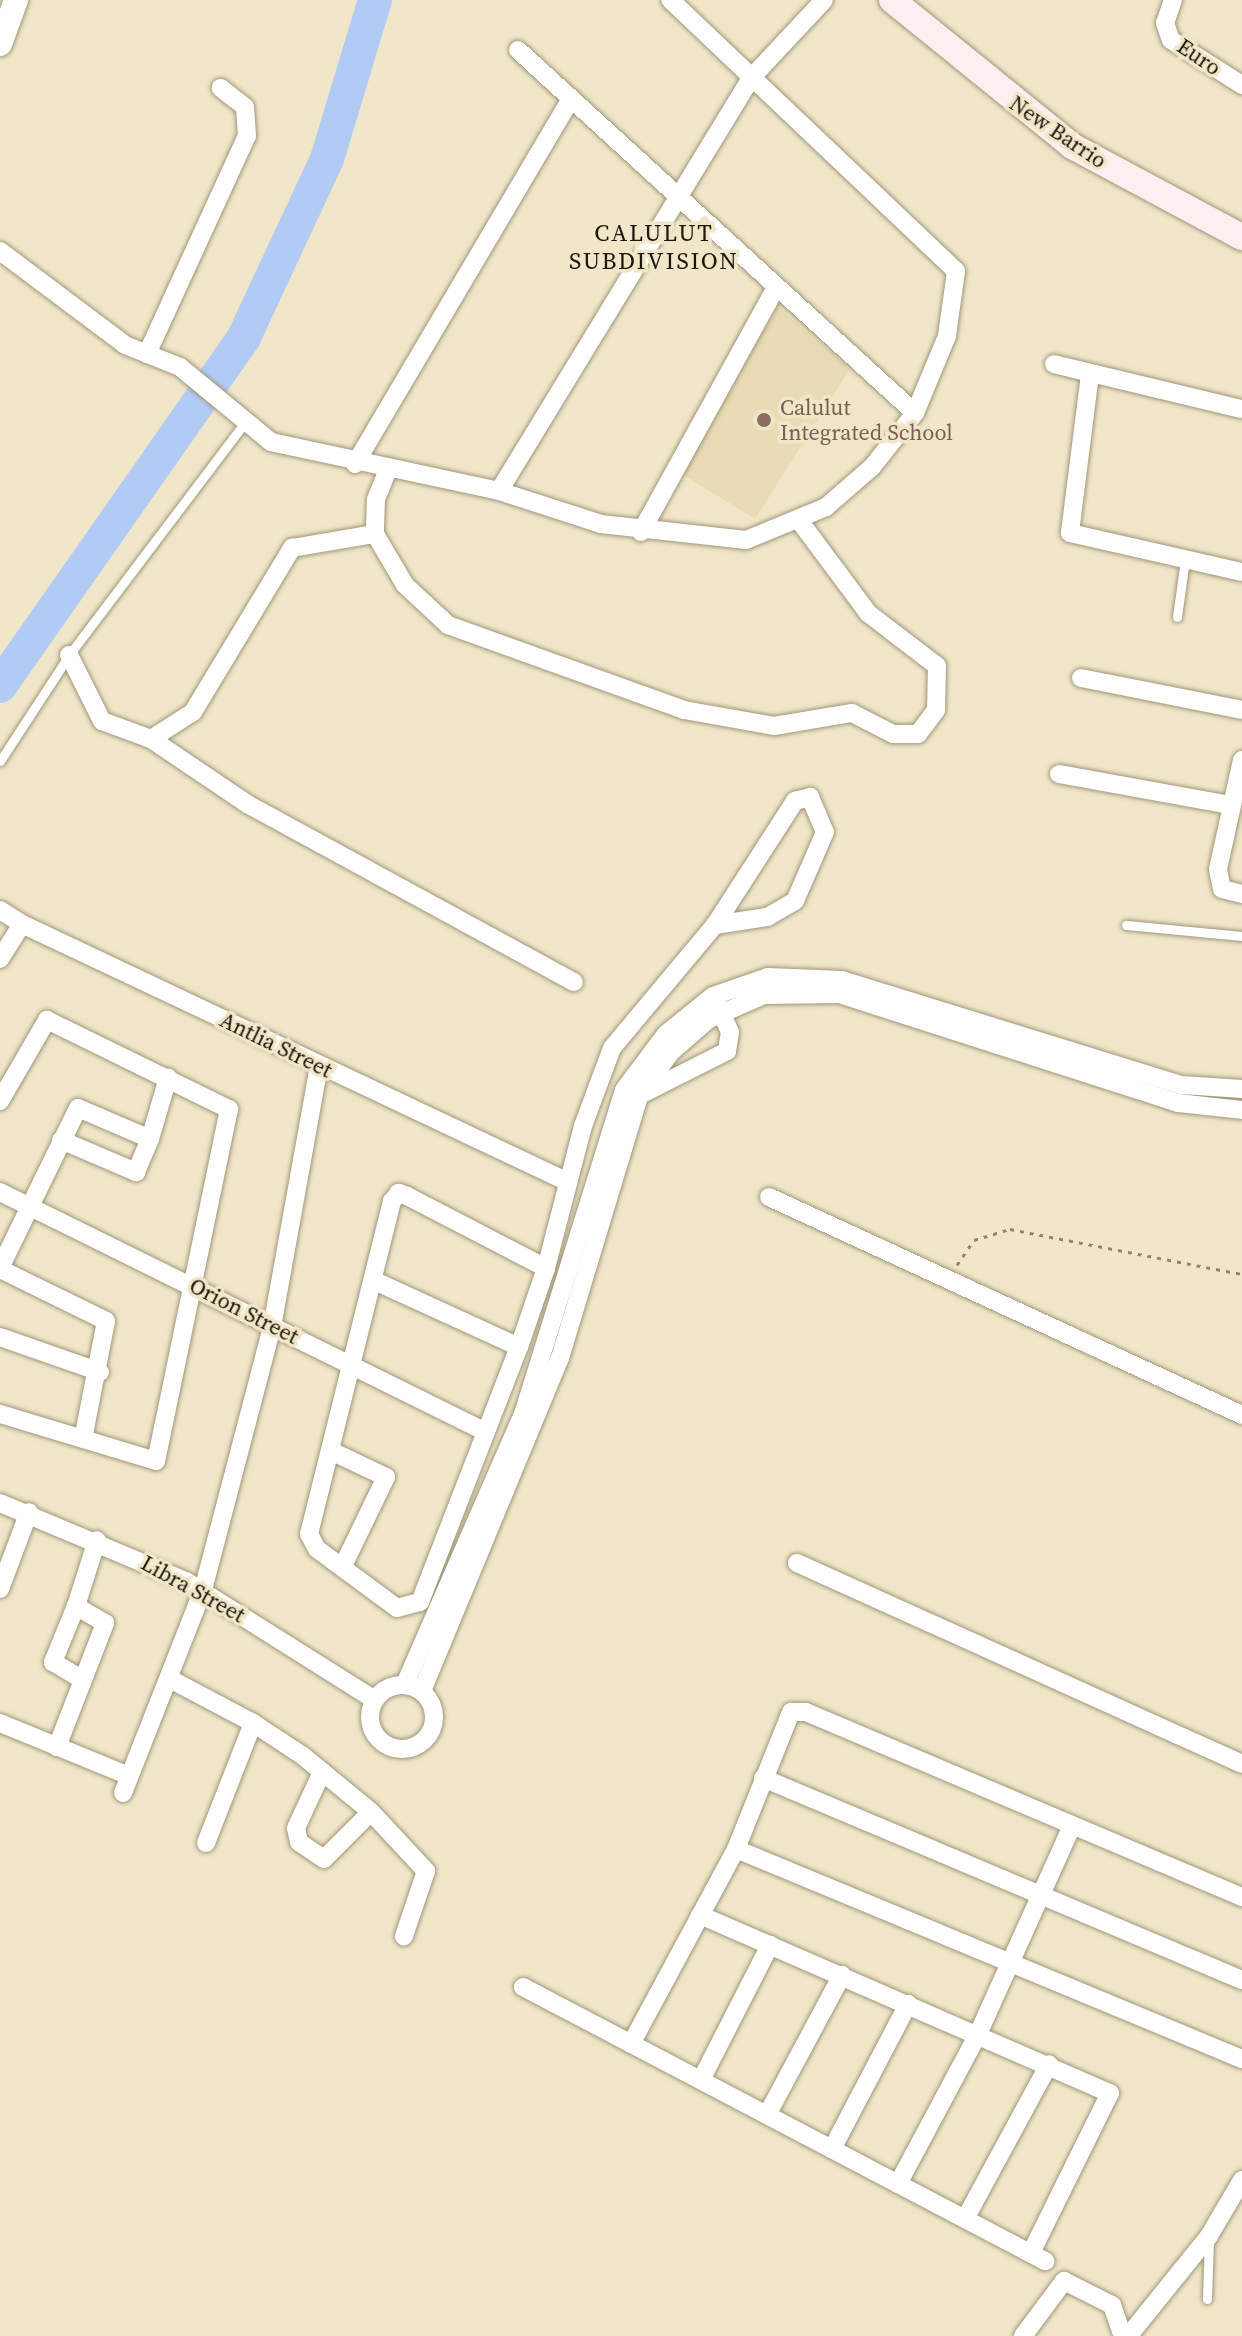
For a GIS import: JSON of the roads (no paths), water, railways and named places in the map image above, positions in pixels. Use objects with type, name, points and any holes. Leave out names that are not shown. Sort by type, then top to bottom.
[{"type":"main road","name":"New Barrio","points":[[892,0],[1072,146],[1242,237]]},
{"type":"street","points":[[0,44],[16,0]]},
{"type":"street","points":[[0,251],[106,333],[196,379],[271,442],[387,472],[499,491],[641,532],[746,540],[826,507],[872,467],[915,413],[947,336],[956,271],[670,0]]},
{"type":"street","points":[[499,491],[676,195],[752,77],[824,0]]},
{"type":"street","name":"Euro","points":[[1173,0],[1165,23],[1171,40],[1241,80]]},
{"type":"street","points":[[518,50],[775,289],[915,413]]},
{"type":"street","points":[[147,354],[247,136],[245,107],[221,88]]},
{"type":"street","points":[[355,464],[570,100]]},
{"type":"street","points":[[641,532],[775,289]]},
{"type":"street","points":[[1054,364],[1242,409]]},
{"type":"street","points":[[1090,374],[1070,533],[1242,572]]},
{"type":"street","points":[[387,472],[376,499],[375,534],[434,616],[608,687],[764,725],[852,713],[893,734],[918,734],[936,710],[937,666],[868,613],[798,519]]},
{"type":"street","points":[[151,739],[193,712],[292,548],[375,534]]},
{"type":"street","points":[[69,655],[102,721],[151,739],[249,805],[574,982]]},
{"type":"street","points":[[1081,678],[1242,710]]},
{"type":"street","points":[[1242,760],[1230,805],[1218,884],[1242,894]]},
{"type":"street","points":[[1059,774],[1230,805]]},
{"type":"street","points":[[546,1268],[399,1193],[309,1534],[317,1549],[397,1608],[420,1602],[519,1347],[546,1268],[568,1182],[612,1048],[715,925],[795,801],[810,797],[825,832],[795,901],[767,917],[715,925]]},
{"type":"street","name":"Antlia Street","points":[[0,910],[22,924],[568,1182]]},
{"type":"street","points":[[0,959],[22,924]]},
{"type":"street","points":[[413,1688],[434,1709],[432,1730],[408,1750],[387,1746],[373,1731],[375,1700],[413,1688],[569,1329],[631,1093],[717,1004],[793,990],[840,987],[1178,1103],[1234,1100]]},
{"type":"street","points":[[631,1093],[727,1051],[731,1038],[717,1004]]},
{"type":"street","points":[[0,1101],[47,1020],[229,1109],[198,1287],[156,1461],[0,1414]]},
{"type":"street","points":[[0,1723],[57,1747],[126,1784],[203,1590],[272,1327],[319,1066]]},
{"type":"street","points":[[61,1140],[136,1172],[150,1139],[168,1078]]},
{"type":"street","points":[[83,1439],[100,1372],[106,1321],[0,1268],[26,1206],[81,1107],[150,1139]]},
{"type":"street","name":"Orion Street","points":[[0,1192],[198,1287],[272,1327],[353,1363],[486,1432]]},
{"type":"street","points":[[769,1197],[1242,1415]]},
{"type":"street","points":[[377,1282],[519,1347]]},
{"type":"street","points":[[0,1337],[100,1372]]},
{"type":"street","points":[[331,1451],[386,1477],[343,1566]]},
{"type":"street","name":"Libra Street","points":[[0,1503],[97,1540],[203,1590],[375,1700]]},
{"type":"street","points":[[0,1589],[29,1512]]},
{"type":"street","points":[[83,1680],[53,1662],[76,1606],[97,1540]]},
{"type":"street","points":[[797,1563],[1242,1764]]},
{"type":"street","points":[[57,1747],[105,1619],[76,1606]]},
{"type":"street","points":[[170,1679],[253,1723],[322,1772],[371,1812],[426,1871],[404,1936]]},
{"type":"street","points":[[631,2044],[736,1849],[783,1720],[806,1712],[1242,1897]]},
{"type":"street","points":[[206,1843],[253,1723]]},
{"type":"street","points":[[322,1772],[296,1828],[299,1842],[330,1859],[371,1812]]},
{"type":"street","points":[[763,1778],[1242,1980]]},
{"type":"street","points":[[898,2184],[978,2034],[1072,1826]]},
{"type":"street","points":[[736,1849],[1242,2059]]},
{"type":"street","points":[[523,1987],[1038,2257],[1110,2093],[700,1915]]},
{"type":"street","points":[[701,2080],[770,1945]]},
{"type":"street","points":[[767,2115],[842,1975]]},
{"type":"street","points":[[832,2149],[908,2004]]},
{"type":"street","points":[[965,2219],[1049,2064]]},
{"type":"street","points":[[1023,2336],[1064,2281],[1112,2305],[1123,2334],[1209,2236],[1242,2180]]},
{"type":"lane","points":[[0,761],[69,655],[245,422]]},
{"type":"lane","points":[[1177,617],[1185,559]]},
{"type":"lane","points":[[1126,925],[1242,936]]},
{"type":"lane","points":[[1207,2299],[1209,2236]]},
{"type":"waterway","points":[[0,686],[244,337],[327,159],[375,0]]},
{"type":"place","name":"Calulut Integrated School","points":[[764,420]]},
{"type":"district","name":"CALULUT SUBDIVISION","points":[[654,247]]}]
